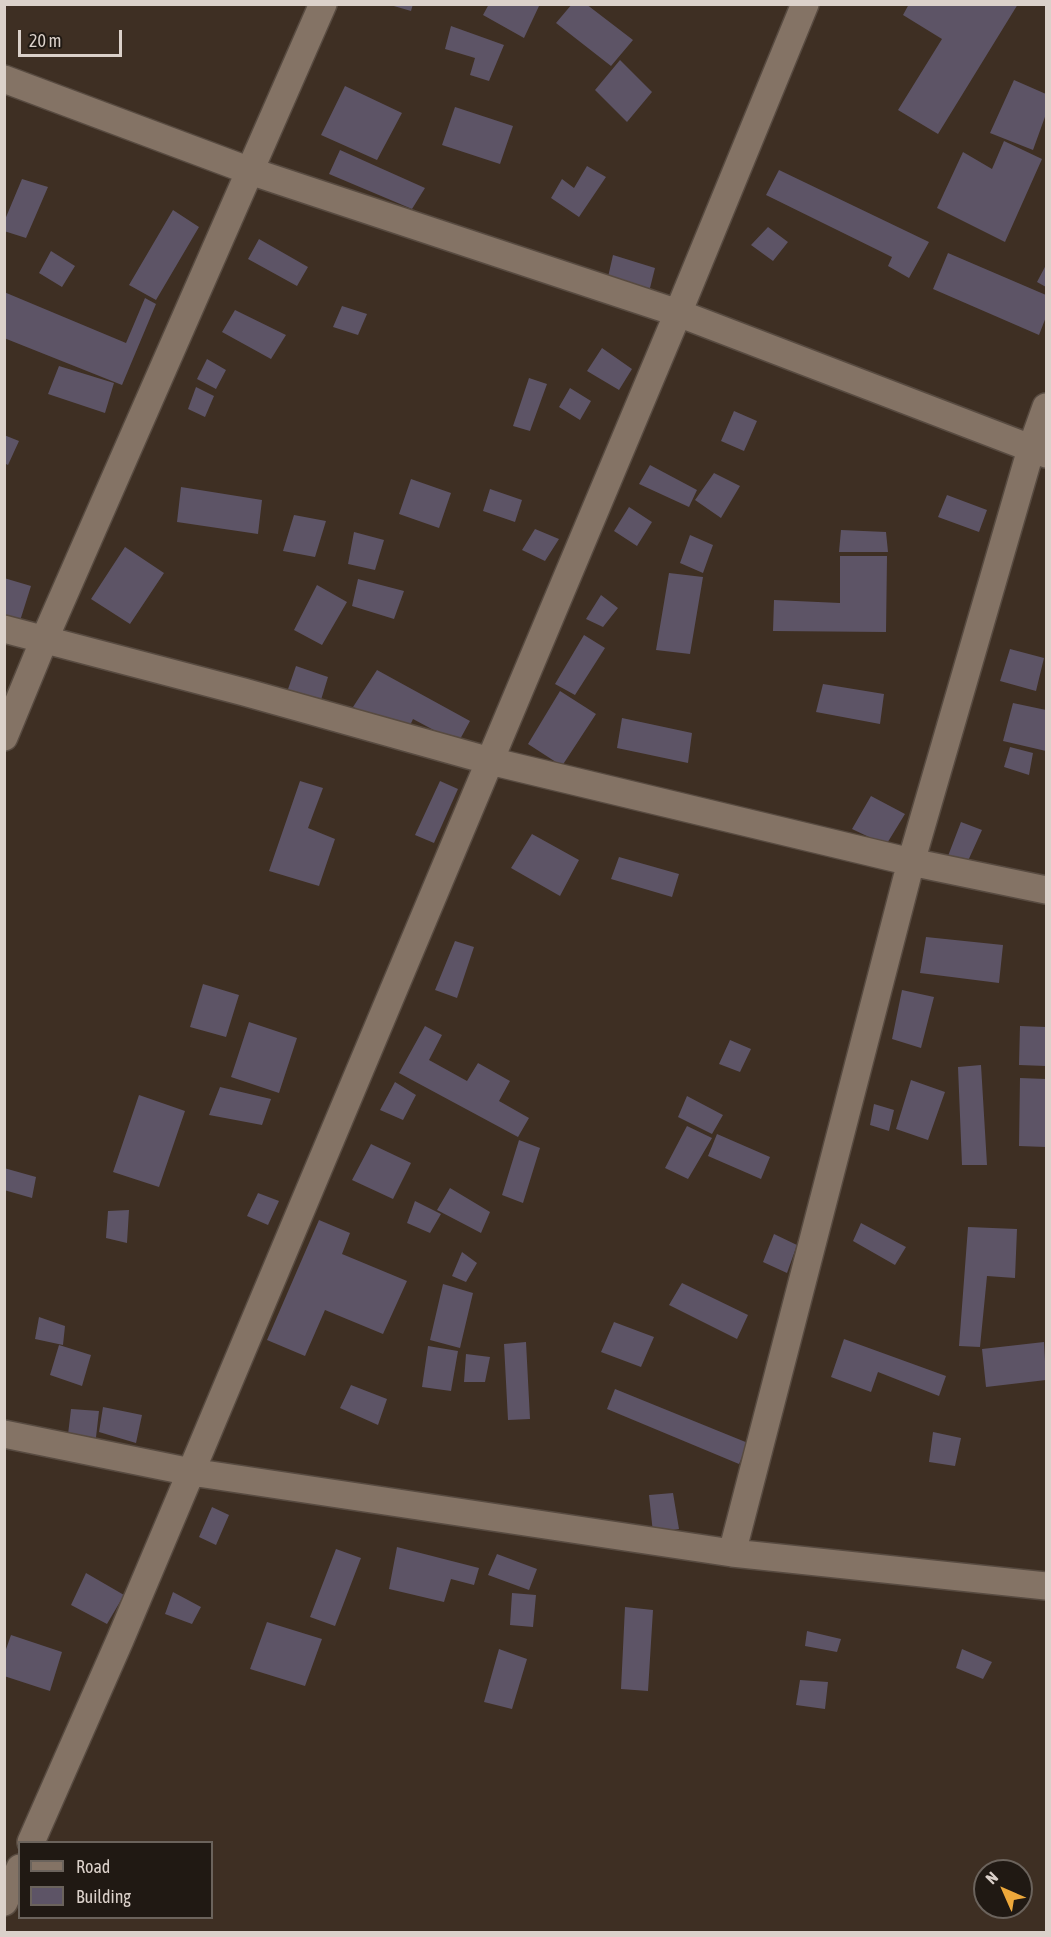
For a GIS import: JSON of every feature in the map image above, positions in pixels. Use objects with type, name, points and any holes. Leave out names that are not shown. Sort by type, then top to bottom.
[{"type":"street","points":[[4,737],[44,640],[323,4]]},
{"type":"street","points":[[31,1841],[191,1472],[678,313],[805,4]]},
{"type":"street","points":[[4,79],[250,171],[678,313],[1039,452]]},
{"type":"street","points":[[732,1553],[911,862],[1039,452],[1047,407]]},
{"type":"street","points":[[4,629],[244,692],[490,761],[911,862],[1047,890]]},
{"type":"street","points":[[4,1434],[191,1472],[732,1553],[1047,1586]]},
{"type":"street","points":[[4,1902],[18,1872]]},
{"type":"building","points":[[387,4],[413,4],[411,11]]},
{"type":"building","points":[[489,4],[535,4],[539,6],[524,38],[483,15]]},
{"type":"building","points":[[572,4],[586,4],[633,40],[611,66],[556,23]]},
{"type":"building","points":[[909,4],[1018,4],[938,134],[898,110],[942,39],[903,15]]},
{"type":"building","points":[[451,26],[504,45],[489,81],[470,75],[475,58],[445,49]]},
{"type":"building","points":[[620,60],[652,92],[627,122],[595,90]]},
{"type":"building","points":[[1014,80],[1046,94],[1046,114],[1033,150],[990,133]]},
{"type":"building","points":[[345,86],[402,113],[377,160],[321,135]]},
{"type":"building","points":[[455,107],[513,126],[500,164],[442,145]]},
{"type":"building","points":[[1004,141],[1042,159],[1005,242],[937,208],[963,152],[992,169]]},
{"type":"building","points":[[340,150],[425,188],[412,209],[329,174]]},
{"type":"building","points":[[587,166],[606,177],[579,217],[551,198],[562,179],[574,188]]},
{"type":"building","points":[[779,170],[929,242],[909,278],[888,266],[892,257],[766,195]]},
{"type":"building","points":[[22,179],[48,187],[26,238],[4,231],[4,222]]},
{"type":"building","points":[[173,210],[199,227],[156,300],[129,285]]},
{"type":"building","points":[[768,227],[788,242],[773,261],[751,245]]},
{"type":"building","points":[[259,239],[308,267],[297,286],[248,259]]},
{"type":"building","points":[[51,251],[75,266],[62,287],[39,273]]},
{"type":"building","points":[[948,253],[1046,295],[1046,317],[1039,335],[933,289]]},
{"type":"building","points":[[613,255],[655,268],[649,292],[608,277]]},
{"type":"building","points":[[1046,265],[1046,287],[1037,282]]},
{"type":"building","points":[[4,292],[126,343],[145,298],[156,304],[122,385],[4,338]]},
{"type":"building","points":[[342,306],[367,314],[358,335],[333,327]]},
{"type":"building","points":[[235,310],[286,335],[271,359],[222,332]]},
{"type":"building","points":[[602,348],[632,369],[619,390],[587,371]]},
{"type":"building","points":[[207,359],[226,370],[216,389],[197,379]]},
{"type":"building","points":[[59,366],[114,383],[105,413],[48,394]]},
{"type":"building","points":[[529,378],[547,384],[530,431],[513,426]]},
{"type":"building","points":[[196,387],[214,396],[205,417],[188,409]]},
{"type":"building","points":[[570,388],[591,401],[580,420],[559,407]]},
{"type":"building","points":[[734,411],[757,421],[744,451],[721,441]]},
{"type":"building","points":[[4,435],[19,441],[8,465],[4,463]]},
{"type":"building","points":[[650,465],[697,490],[689,507],[639,484]]},
{"type":"building","points":[[714,473],[740,486],[721,518],[695,500]]},
{"type":"building","points":[[411,479],[451,493],[439,528],[399,514]]},
{"type":"building","points":[[181,487],[262,500],[258,534],[177,522]]},
{"type":"building","points":[[490,489],[522,500],[515,522],[483,511]]},
{"type":"building","points":[[947,495],[987,510],[979,532],[938,517]]},
{"type":"building","points":[[629,507],[652,522],[637,546],[614,531]]},
{"type":"building","points":[[294,515],[326,521],[315,557],[283,551]]},
{"type":"building","points":[[535,529],[559,539],[545,561],[522,550]]},
{"type":"building","points":[[841,530],[886,532],[888,552],[839,552]]},
{"type":"building","points":[[354,532],[384,540],[375,570],[348,564]]},
{"type":"building","points":[[690,535],[713,545],[703,573],[680,563]]},
{"type":"building","points":[[125,547],[164,573],[130,624],[91,599]]},
{"type":"building","points":[[840,556],[887,556],[886,632],[773,631],[774,600],[840,603]]},
{"type":"building","points":[[669,573],[703,577],[690,654],[656,650]]},
{"type":"building","points":[[4,578],[31,586],[19,624],[4,620]]},
{"type":"building","points":[[358,579],[404,591],[394,619],[352,606]]},
{"type":"building","points":[[317,585],[347,602],[322,645],[294,630]]},
{"type":"building","points":[[601,595],[618,608],[603,627],[586,619]]},
{"type":"building","points":[[584,635],[605,648],[575,695],[555,684]]},
{"type":"building","points":[[1010,649],[1044,658],[1036,691],[1000,681]]},
{"type":"building","points":[[296,666],[328,677],[321,700],[287,692]]},
{"type":"building","points":[[377,670],[470,721],[458,743],[413,719],[406,734],[353,707]]},
{"type":"building","points":[[823,684],[884,694],[880,724],[816,712]]},
{"type":"building","points":[[560,691],[596,714],[562,766],[528,744]]},
{"type":"building","points":[[1013,703],[1046,710],[1046,751],[1003,741]]},
{"type":"building","points":[[622,718],[692,733],[688,763],[617,748]]},
{"type":"building","points":[[1010,747],[1033,753],[1029,775],[1004,767]]},
{"type":"building","points":[[300,781],[323,788],[308,828],[335,839],[319,886],[269,871]]},
{"type":"building","points":[[440,781],[458,789],[434,843],[415,835]]},
{"type":"building","points":[[871,796],[905,814],[886,845],[852,829]]},
{"type":"building","points":[[961,822],[982,830],[967,863],[948,856]]},
{"type":"building","points":[[532,834],[579,860],[560,896],[511,868]]},
{"type":"building","points":[[619,857],[679,874],[672,897],[611,879]]},
{"type":"building","points":[[926,937],[1003,945],[999,983],[920,973]]},
{"type":"building","points":[[455,941],[474,947],[457,998],[435,990]]},
{"type":"building","points":[[203,984],[239,995],[226,1037],[190,1027]]},
{"type":"building","points":[[902,990],[934,997],[921,1048],[892,1039]]},
{"type":"building","points":[[249,1022],[297,1038],[279,1093],[231,1077]]},
{"type":"building","points":[[425,1026],[442,1035],[429,1060],[467,1081],[478,1063],[510,1081],[499,1101],[529,1118],[518,1137],[399,1073]]},
{"type":"building","points":[[1020,1026],[1046,1027],[1046,1066],[1019,1065]]},
{"type":"building","points":[[730,1040],[751,1049],[740,1072],[719,1064]]},
{"type":"building","points":[[981,1065],[987,1165],[962,1165],[958,1067]]},
{"type":"building","points":[[1020,1078],[1046,1079],[1046,1147],[1019,1146]]},
{"type":"building","points":[[911,1080],[945,1092],[928,1140],[896,1129]]},
{"type":"building","points":[[395,1082],[416,1095],[403,1120],[380,1110]]},
{"type":"building","points":[[220,1087],[271,1099],[262,1125],[209,1115]]},
{"type":"building","points":[[139,1095],[185,1111],[159,1187],[113,1172]]},
{"type":"building","points":[[687,1096],[723,1115],[712,1134],[678,1117]]},
{"type":"building","points":[[874,1104],[894,1110],[889,1131],[870,1125]]},
{"type":"building","points":[[687,1126],[712,1138],[688,1179],[665,1168]]},
{"type":"building","points":[[717,1134],[770,1157],[761,1179],[708,1156]]},
{"type":"building","points":[[519,1140],[540,1148],[523,1203],[502,1195]]},
{"type":"building","points":[[371,1144],[411,1163],[393,1199],[352,1180]]},
{"type":"building","points":[[4,1168],[36,1177],[32,1198],[4,1190]]},
{"type":"building","points":[[450,1188],[490,1212],[481,1233],[437,1210]]},
{"type":"building","points":[[258,1193],[279,1201],[268,1225],[247,1216]]},
{"type":"building","points":[[415,1201],[441,1214],[430,1233],[407,1223]]},
{"type":"building","points":[[129,1210],[127,1243],[106,1238],[108,1211]]},
{"type":"building","points":[[319,1220],[350,1233],[342,1254],[407,1281],[383,1334],[325,1310],[305,1356],[267,1340]]},
{"type":"building","points":[[861,1223],[906,1247],[895,1265],[853,1241]]},
{"type":"building","points":[[968,1227],[1017,1229],[1015,1278],[987,1276],[980,1347],[959,1346]]},
{"type":"building","points":[[774,1234],[797,1245],[787,1273],[763,1262]]},
{"type":"building","points":[[462,1252],[477,1263],[466,1282],[452,1276]]},
{"type":"building","points":[[682,1283],[748,1315],[737,1339],[669,1305]]},
{"type":"building","points":[[443,1284],[473,1293],[460,1348],[430,1340]]},
{"type":"building","points":[[39,1317],[65,1326],[63,1345],[35,1339]]},
{"type":"building","points":[[614,1322],[654,1337],[641,1367],[601,1352]]},
{"type":"building","points":[[844,1339],[946,1376],[939,1396],[878,1372],[871,1392],[831,1377]]},
{"type":"building","points":[[526,1342],[530,1419],[508,1420],[504,1344]]},
{"type":"building","points":[[1044,1342],[1046,1380],[986,1387],[982,1349]]},
{"type":"building","points":[[59,1345],[91,1355],[82,1386],[50,1375]]},
{"type":"building","points":[[428,1346],[458,1351],[451,1391],[422,1387]]},
{"type":"building","points":[[466,1354],[490,1357],[485,1382],[464,1382]]},
{"type":"building","points":[[351,1385],[387,1399],[378,1425],[340,1408]]},
{"type":"building","points":[[615,1389],[748,1443],[739,1464],[607,1409]]},
{"type":"building","points":[[103,1407],[142,1415],[136,1443],[99,1432]]},
{"type":"building","points":[[71,1409],[99,1411],[95,1446],[67,1443]]},
{"type":"building","points":[[933,1432],[961,1438],[955,1466],[929,1462]]},
{"type":"building","points":[[673,1493],[679,1529],[653,1533],[649,1495]]},
{"type":"building","points":[[212,1507],[229,1515],[216,1545],[199,1537]]},
{"type":"building","points":[[397,1547],[479,1568],[474,1585],[451,1579],[444,1602],[389,1589]]},
{"type":"building","points":[[336,1549],[361,1558],[335,1626],[310,1617]]},
{"type":"building","points":[[497,1554],[537,1569],[529,1590],[488,1575]]},
{"type":"building","points":[[86,1573],[124,1595],[107,1624],[71,1605]]},
{"type":"building","points":[[173,1592],[201,1607],[192,1624],[165,1614]]},
{"type":"building","points":[[512,1593],[536,1595],[533,1627],[510,1625]]},
{"type":"building","points":[[625,1607],[653,1610],[648,1691],[621,1689]]},
{"type":"building","points":[[267,1622],[322,1639],[305,1686],[250,1669]]},
{"type":"building","points":[[807,1631],[841,1639],[837,1652],[805,1646]]},
{"type":"building","points":[[11,1635],[62,1652],[50,1691],[4,1676],[4,1655]]},
{"type":"building","points":[[499,1649],[527,1659],[512,1709],[484,1702]]},
{"type":"building","points":[[962,1649],[992,1662],[983,1679],[956,1668]]},
{"type":"building","points":[[800,1680],[828,1682],[825,1709],[796,1705]]}]
